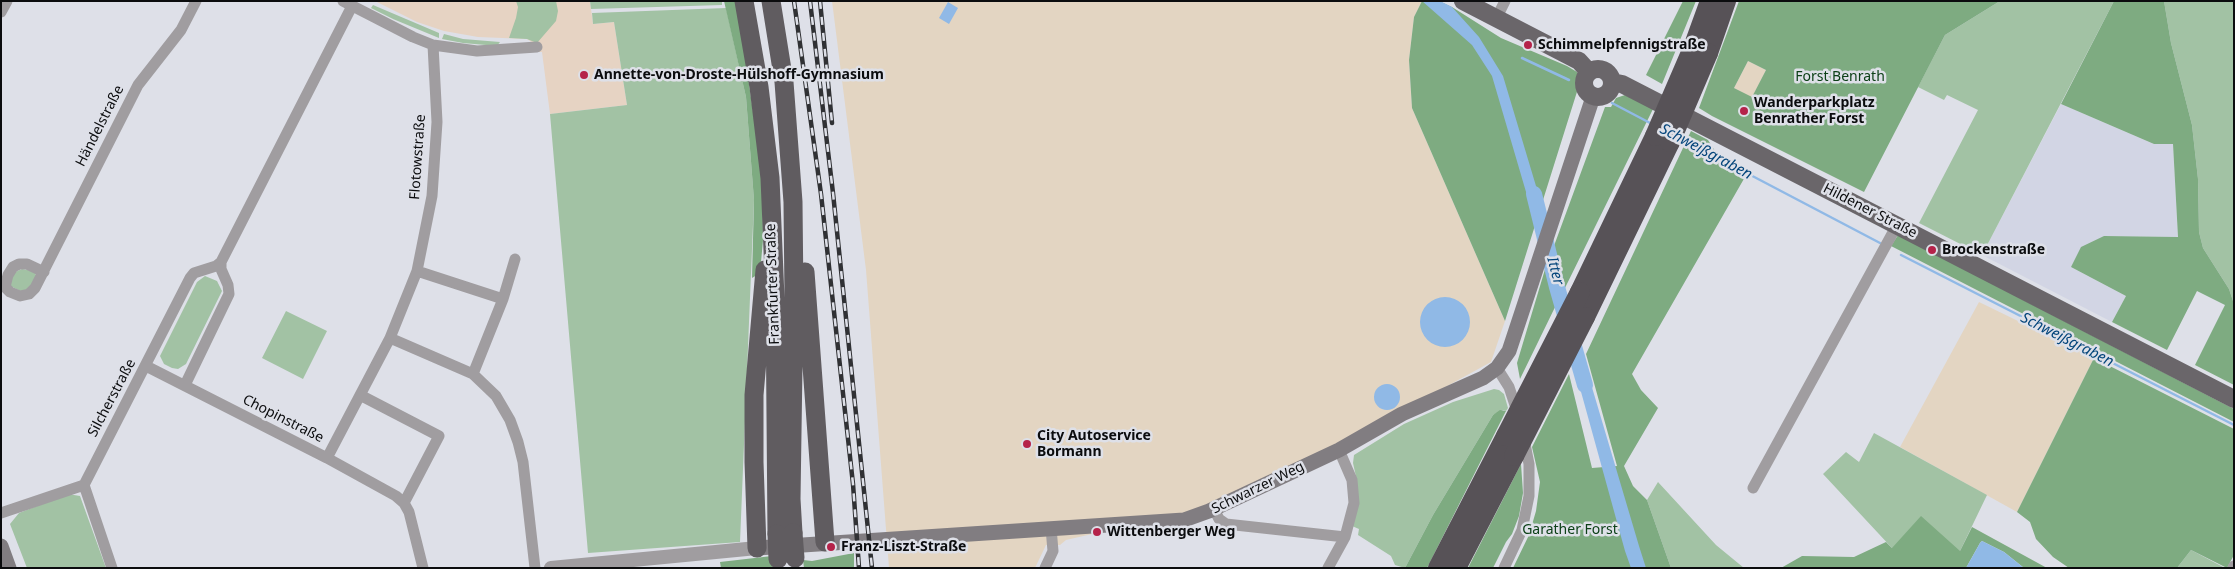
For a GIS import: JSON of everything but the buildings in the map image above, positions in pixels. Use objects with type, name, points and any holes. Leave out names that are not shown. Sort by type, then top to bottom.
[{"type":"highway","name":"Frankfurter Straße","points":[[744,1],[759,87],[768,160],[787,563]]},
{"type":"highway","name":"Frankfurter Straße","points":[[771,1],[784,82],[793,202],[794,298],[791,499],[785,534]]},
{"type":"highway","points":[[1700,51],[1710,1]]},
{"type":"highway","points":[[1456,568],[1586,317],[1700,51],[1726,1]]},
{"type":"highway","points":[[1438,568],[1580,292],[1663,139]]},
{"type":"highway","points":[[793,202],[802,220],[825,542]]},
{"type":"highway","points":[[757,548],[754,395],[765,269],[772,259]]},
{"type":"main road","name":"Hildener Straße","points":[[1462,1],[1579,62],[1589,72],[1601,70],[1608,74],[1612,82],[1622,84],[2234,399]]},
{"type":"main road","points":[[1589,72],[1584,84],[1586,92],[1594,96],[1605,95],[1610,90],[1612,82]]},
{"type":"main road","points":[[1497,368],[1509,351],[1594,96]]},
{"type":"main road","name":"Schwarzer Weg","points":[[757,548],[825,542],[1184,520],[1214,509],[1339,450],[1402,414],[1483,378],[1497,368]]},
{"type":"main road","points":[[1,546],[9,568]]},
{"type":"street","points":[[1,12],[7,1]]},
{"type":"street","name":"Händelstraße","points":[[44,272],[27,264],[19,264],[11,270],[3,287],[17,295],[26,296],[35,288],[44,272],[138,85],[176,38],[196,1]]},
{"type":"street","points":[[1496,19],[1504,1]]},
{"type":"street","points":[[185,385],[229,294],[228,285],[221,270],[221,262],[348,4],[433,45],[476,51],[537,48]]},
{"type":"street","name":"Flotowstraße","points":[[327,458],[390,338],[417,271],[432,196],[438,122],[433,45]]},
{"type":"street","points":[[1753,488],[1897,225]]},
{"type":"street","points":[[473,374],[503,299],[515,259]]},
{"type":"street","name":"Silcherstraße","points":[[84,485],[190,278],[194,274],[216,266],[221,262]]},
{"type":"street","points":[[417,271],[503,299]]},
{"type":"street","points":[[390,338],[473,374],[496,396],[510,420],[523,462],[535,568]]},
{"type":"street","name":"Chopinstraße","points":[[146,366],[327,458],[396,496],[404,503]]},
{"type":"street","points":[[1497,368],[1509,387],[1522,426],[1529,464],[1530,485],[1522,530],[1504,568]]},
{"type":"street","points":[[360,395],[439,436],[404,503],[411,519],[423,568]]},
{"type":"street","points":[[1328,568],[1345,537],[1354,503],[1352,480],[1339,450]]},
{"type":"street","points":[[1,514],[84,485],[112,568]]},
{"type":"street","points":[[1214,509],[1219,519],[1226,524],[1345,537]]},
{"type":"street","points":[[1045,568],[1053,551],[1051,528]]},
{"type":"street","points":[[551,568],[610,565],[757,548]]},
{"type":"shaded area","name":"Annette-von-Droste-Hülshoff-Gymnasium","points":[[375,1],[590,1],[593,24],[614,22],[627,105],[550,114],[542,52],[534,52],[533,43],[527,39],[478,37],[444,31],[417,22]]},
{"type":"shaded area","points":[[832,1],[1422,1],[1414,17],[1409,60],[1412,108],[1505,321],[1491,362],[1336,447],[1197,510],[1066,540],[1060,545],[1046,545],[1035,568],[889,568],[866,270]]},
{"type":"shaded area","points":[[1748,61],[1766,70],[1752,98],[1734,88]]},
{"type":"shaded area","points":[[2061,104],[2154,144],[2173,144],[2178,237],[2104,236],[2071,267],[2126,296],[2112,322],[1982,255]]},
{"type":"shaded area","points":[[1979,302],[2094,358],[2017,512],[1900,447]]},
{"type":"green space","points":[[516,1],[556,1],[558,11],[556,21],[537,43],[527,39],[509,38],[516,18],[518,7]]},
{"type":"green space","points":[[590,1],[722,1],[722,5],[591,9]]},
{"type":"green space","points":[[724,1],[737,1],[762,174],[763,240],[760,273],[752,278],[754,200],[746,97]]},
{"type":"green space","points":[[1422,1],[1439,1],[1452,7],[1501,38],[1567,66],[1577,72],[1581,79],[1505,321],[1412,108],[1409,60],[1414,17]]},
{"type":"green space","points":[[1683,1],[1696,1],[1662,84],[1646,75]]},
{"type":"green space","name":"Forst Benrath","points":[[1739,1],[2000,1],[1945,35],[1864,192],[1699,108]],"holes":[[[1748,61],[1766,70],[1752,97],[1734,88]]]},
{"type":"green space","points":[[2000,1],[2114,1],[1982,255],[1919,223],[1978,110],[1947,95],[1944,100],[1918,87],[1945,35]]},
{"type":"green space","points":[[2114,1],[2164,1],[2171,43],[2192,125],[2198,179],[2199,232],[2203,248],[2229,289],[2234,304],[2234,385],[2195,365],[2225,305],[2197,291],[2167,350],[2112,322],[2126,296],[2071,267],[2081,247],[2104,236],[2178,237],[2173,144],[2154,144],[2061,104]]},
{"type":"green space","points":[[2164,1],[2234,1],[2234,304],[2229,289],[2203,248],[2199,232],[2198,179],[2192,125],[2171,43]]},
{"type":"green space","points":[[373,5],[439,33],[439,38],[371,8]]},
{"type":"green space","points":[[726,8],[746,97],[754,200],[740,542],[588,553],[550,114],[627,105],[614,22],[593,24],[592,13]]},
{"type":"green space","points":[[444,34],[463,39],[500,42],[497,46],[463,43],[442,39]]},
{"type":"green space","points":[[1625,95],[1653,109],[1563,292],[1551,254],[1605,107],[1611,107],[1616,98]]},
{"type":"green space","name":"Garather Forst","points":[[1691,131],[1708,140],[1717,154],[1749,170],[1632,374],[1641,390],[1658,408],[1624,466],[1633,486],[1647,500],[1671,568],[1513,568],[1529,535],[1536,511],[1540,482],[1532,447],[1569,374],[1592,468],[1617,466],[1586,354]]},
{"type":"green space","points":[[1898,235],[2234,409],[2234,422],[1891,246]]},
{"type":"green space","points":[[1546,266],[1558,301],[1520,379],[1517,363]]},
{"type":"green space","points":[[22,269],[34,271],[36,275],[36,282],[23,292],[10,286],[10,279],[15,272]]},
{"type":"green space","points":[[205,276],[217,281],[222,291],[186,364],[178,369],[172,368],[164,364],[160,356],[197,282]]},
{"type":"green space","points":[[286,311],[327,331],[303,379],[262,358]]},
{"type":"green space","points":[[2094,358],[2234,429],[2234,555],[2227,568],[2191,550],[2177,568],[2069,568],[2053,557],[2036,539],[2030,522],[2017,512]]},
{"type":"green space","points":[[1494,389],[1504,394],[1508,408],[1506,411],[1503,410],[1493,415],[1433,515],[1405,568],[1395,565],[1391,556],[1358,535],[1359,529],[1352,526],[1357,481],[1353,463],[1354,455],[1404,424],[1453,402]]},
{"type":"green space","points":[[1500,410],[1506,411],[1427,568],[1405,568],[1433,515],[1493,415]]},
{"type":"green space","points":[[1874,433],[1987,495],[1960,551],[1892,548],[1823,474],[1846,452],[1859,462]]},
{"type":"green space","points":[[1521,464],[1523,493],[1519,516],[1512,534],[1493,568],[1468,568]]},
{"type":"green space","points":[[1658,482],[1716,545],[1744,568],[1671,568],[1647,500]]},
{"type":"green space","points":[[68,494],[80,496],[106,568],[27,568],[10,524],[19,513]]},
{"type":"green space","points":[[1921,516],[1960,551],[1972,527],[2047,568],[2024,568],[2004,552],[1982,541],[1966,568],[1781,568],[1802,556],[1854,557],[1886,542],[1892,548]]},
{"type":"green space","points":[[2191,550],[2225,568],[2177,568]]},
{"type":"green space","points":[[854,553],[854,568],[804,568],[803,560],[812,561]]},
{"type":"green space","points":[[772,556],[773,568],[721,568],[720,562]]},
{"type":"water","points":[[1422,1],[1440,1],[1452,7],[1479,37],[1503,76],[1542,206],[1536,226],[1492,76],[1472,45]]},
{"type":"water","points":[[948,2],[958,8],[949,24],[939,18]]},
{"type":"water","points":[[1551,254],[1563,292],[1558,301],[1546,266]]},
{"type":"water","points":[[1445,297],[1454,299],[1465,308],[1470,322],[1468,331],[1459,342],[1445,347],[1436,345],[1425,336],[1420,322],[1422,313],[1431,302]]},
{"type":"water","points":[[1583,357],[1646,568],[1631,568],[1625,551],[1575,370]]},
{"type":"water","points":[[1387,384],[1397,387],[1400,397],[1397,407],[1387,410],[1377,407],[1374,397],[1377,387]]},
{"type":"water","points":[[1982,541],[2004,552],[2024,568],[1966,568]]},
{"type":"waterway","name":"Schweißgraben","points":[[1522,58],[1569,80]]},
{"type":"waterway","name":"Schweißgraben","points":[[1612,103],[1652,124]]},
{"type":"waterway","name":"Schweißgraben","points":[[1680,138],[1880,243]]},
{"type":"waterway","name":"Itter","points":[[1534,194],[1557,287],[1585,385]]},
{"type":"waterway","name":"Schweißgraben","points":[[1901,255],[2234,425]]},
{"type":"railway","points":[[794,1],[821,194],[853,484],[859,568]]},
{"type":"railway","points":[[810,1],[833,193],[872,568]]},
{"type":"railway","points":[[820,1],[832,123]]},
{"type":"place","name":"Schimmelpfennigstraße","points":[[1528,45]]},
{"type":"place","name":"Annette-von-Droste-Hülshoff-Gymnasium","points":[[584,75]]},
{"type":"place","name":"Wanderparkplatz Benrather Forst","points":[[1744,111]]},
{"type":"place","name":"Brockenstraße","points":[[1932,250]]},
{"type":"place","name":"City Autoservice Bormann","points":[[1027,444]]},
{"type":"place","name":"Wittenberger Weg","points":[[1097,532]]},
{"type":"place","name":"Franz-Liszt-Straße","points":[[831,547]]}]
